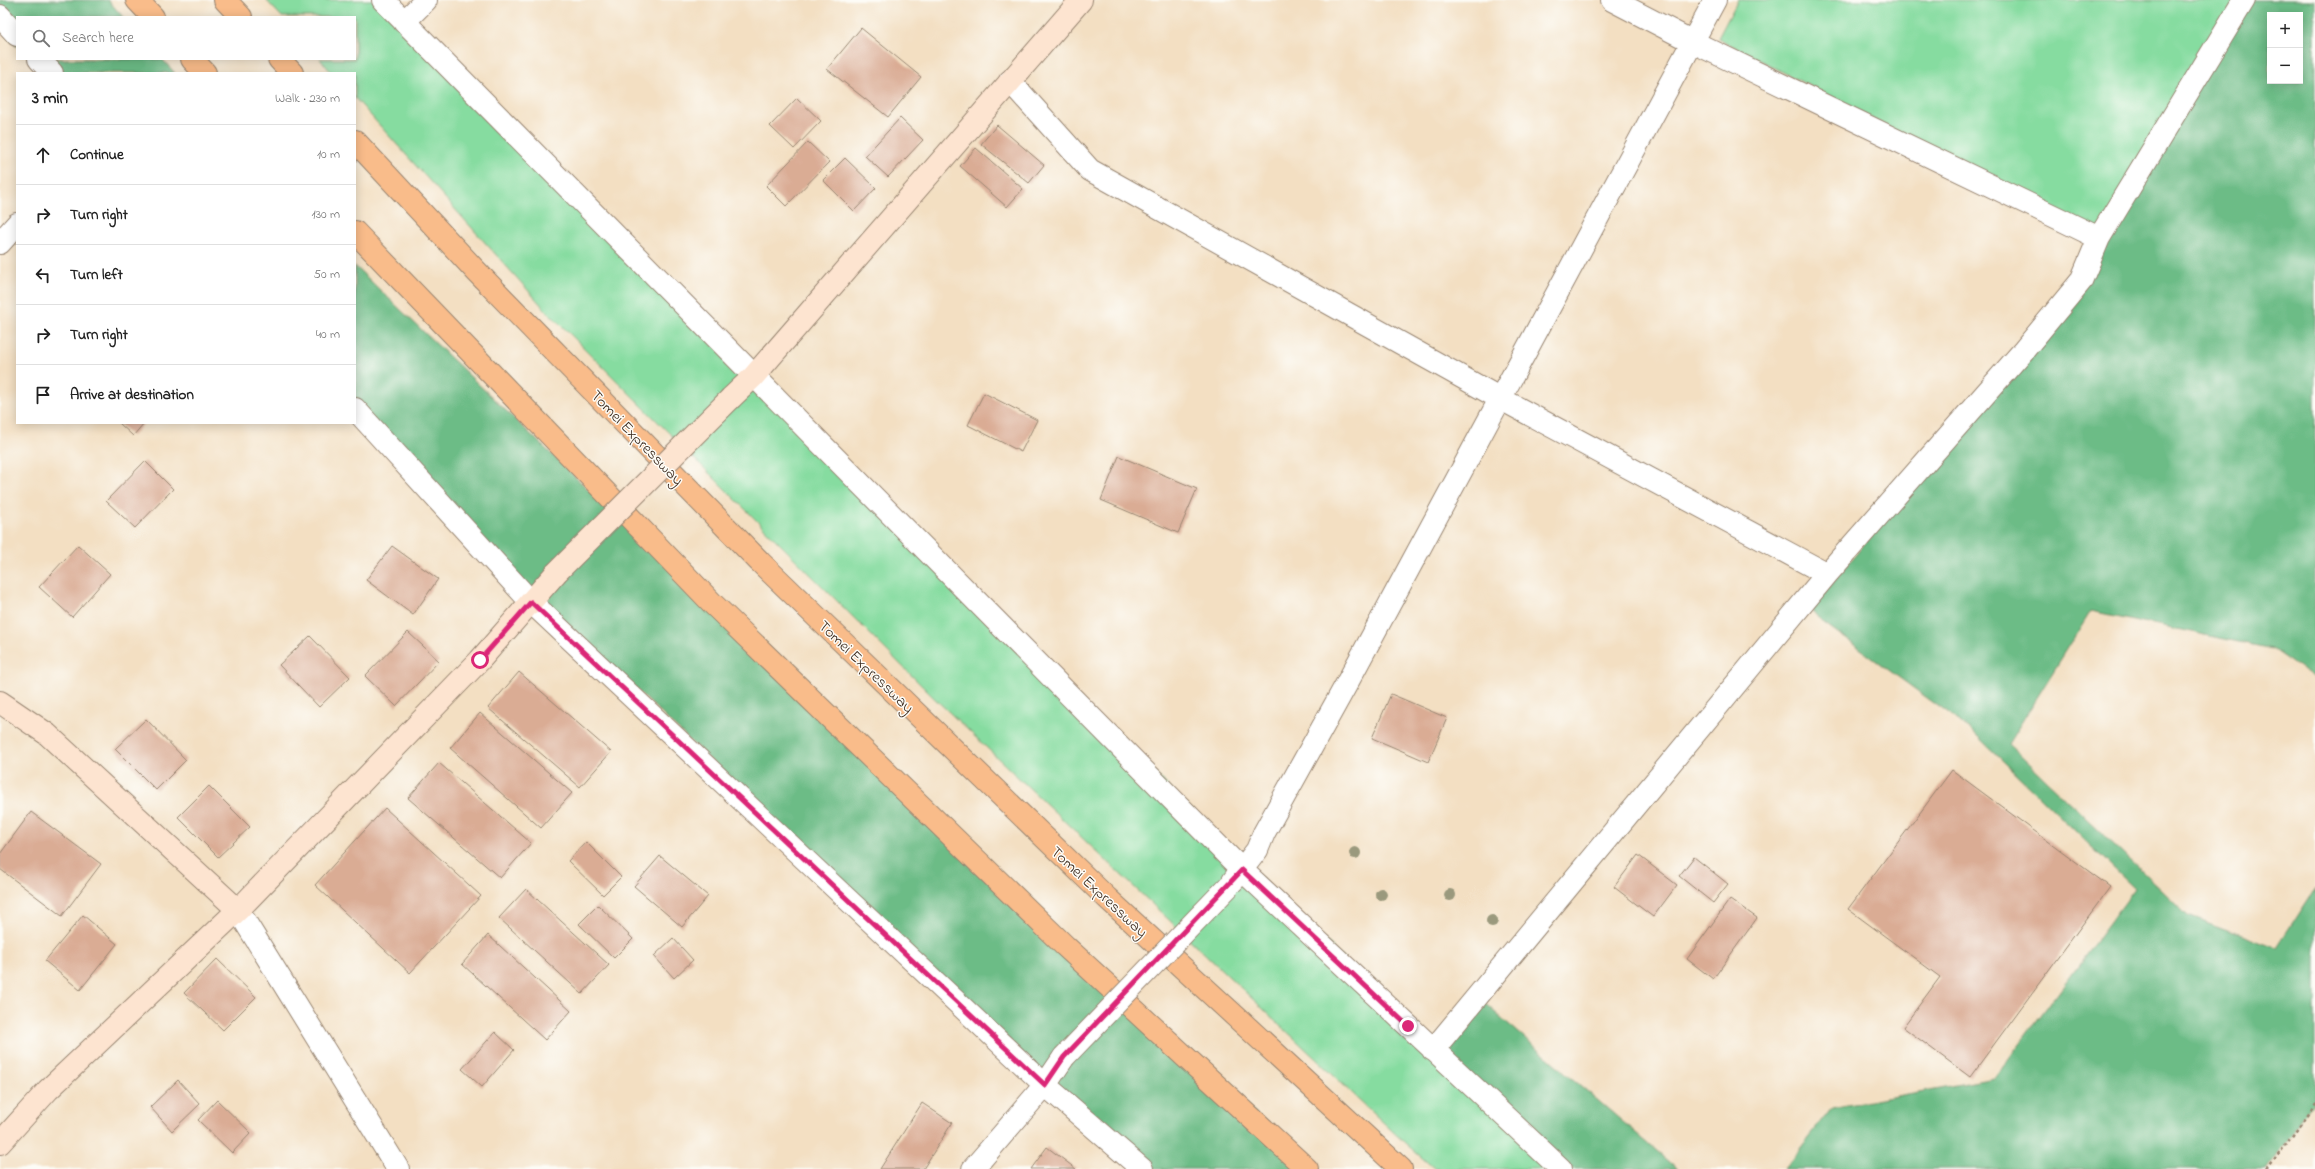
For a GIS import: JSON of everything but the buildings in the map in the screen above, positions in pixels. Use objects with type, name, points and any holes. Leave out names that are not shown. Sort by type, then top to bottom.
[{"type":"highway","points":[[137,0],[151,16]]},
{"type":"highway","points":[[225,0],[239,16]]},
{"type":"highway","points":[[193,60],[204,72]]},
{"type":"highway","points":[[280,60],[291,72]]},
{"type":"highway","name":"Tomei Expressway","points":[[356,141],[477,272],[760,562],[1107,898],[1401,1169]]},
{"type":"highway","points":[[356,233],[714,604],[1065,946],[1307,1169]]},
{"type":"street","points":[[383,0],[753,377],[1235,878],[1434,1050],[1561,1169]]},
{"type":"street","points":[[404,22],[426,0]]},
{"type":"street","points":[[0,1143],[48,1090],[238,910],[480,660],[556,573],[730,398],[753,377],[1081,0]]},
{"type":"street","points":[[1612,0],[1693,42],[2099,238]]},
{"type":"street","points":[[973,1169],[1045,1085],[1064,1057],[1235,878],[1257,850],[1264,833],[1501,399],[1715,0]]},
{"type":"street","points":[[1434,1050],[1827,574],[2008,368],[2081,281],[2099,238],[2244,0]]},
{"type":"street","points":[[0,16],[16,34]]},
{"type":"street","points":[[40,60],[51,72]]},
{"type":"street","points":[[1010,81],[1090,170],[1501,399],[1827,574]]},
{"type":"street","points":[[0,242],[16,225]]},
{"type":"street","points":[[356,409],[531,602],[1045,1085],[1142,1169]]},
{"type":"street","points":[[0,702],[47,734],[238,910],[398,1169]]},
{"type":"path","points":[[2266,1169],[2315,1103]]},
{"type":"green space","points":[[0,0],[108,0],[122,16],[16,16],[16,46],[0,28]]},
{"type":"green space","points":[[266,0],[389,0],[793,417],[1557,1169],[1435,1169],[1405,1143],[931,695],[544,308],[356,99],[356,72],[331,72],[321,60],[356,60],[356,16],[281,16]]},
{"type":"green space","points":[[1738,0],[2244,0],[2099,238],[1718,38]]},
{"type":"green space","points":[[2244,0],[2315,0],[2315,679],[2272,649],[2091,611],[2008,744],[2188,915],[2277,948],[2315,889],[2315,1104],[2310,1107],[2266,1169],[1784,1169],[1832,1108],[1994,1078],[2135,889],[1971,730],[1820,620],[1811,609],[2081,281]]},
{"type":"green space","points":[[28,60],[163,60],[174,72],[39,72]]},
{"type":"green space","points":[[356,267],[1065,946],[1318,1169],[1138,1169],[437,499],[356,413]]},
{"type":"green space","points":[[1477,997],[1678,1169],[1561,1169],[1433,1050]]},
{"type":"route","points":[[480,660],[531,602],[1045,1085],[1064,1057],[1242,870],[1408,1026]]}]
